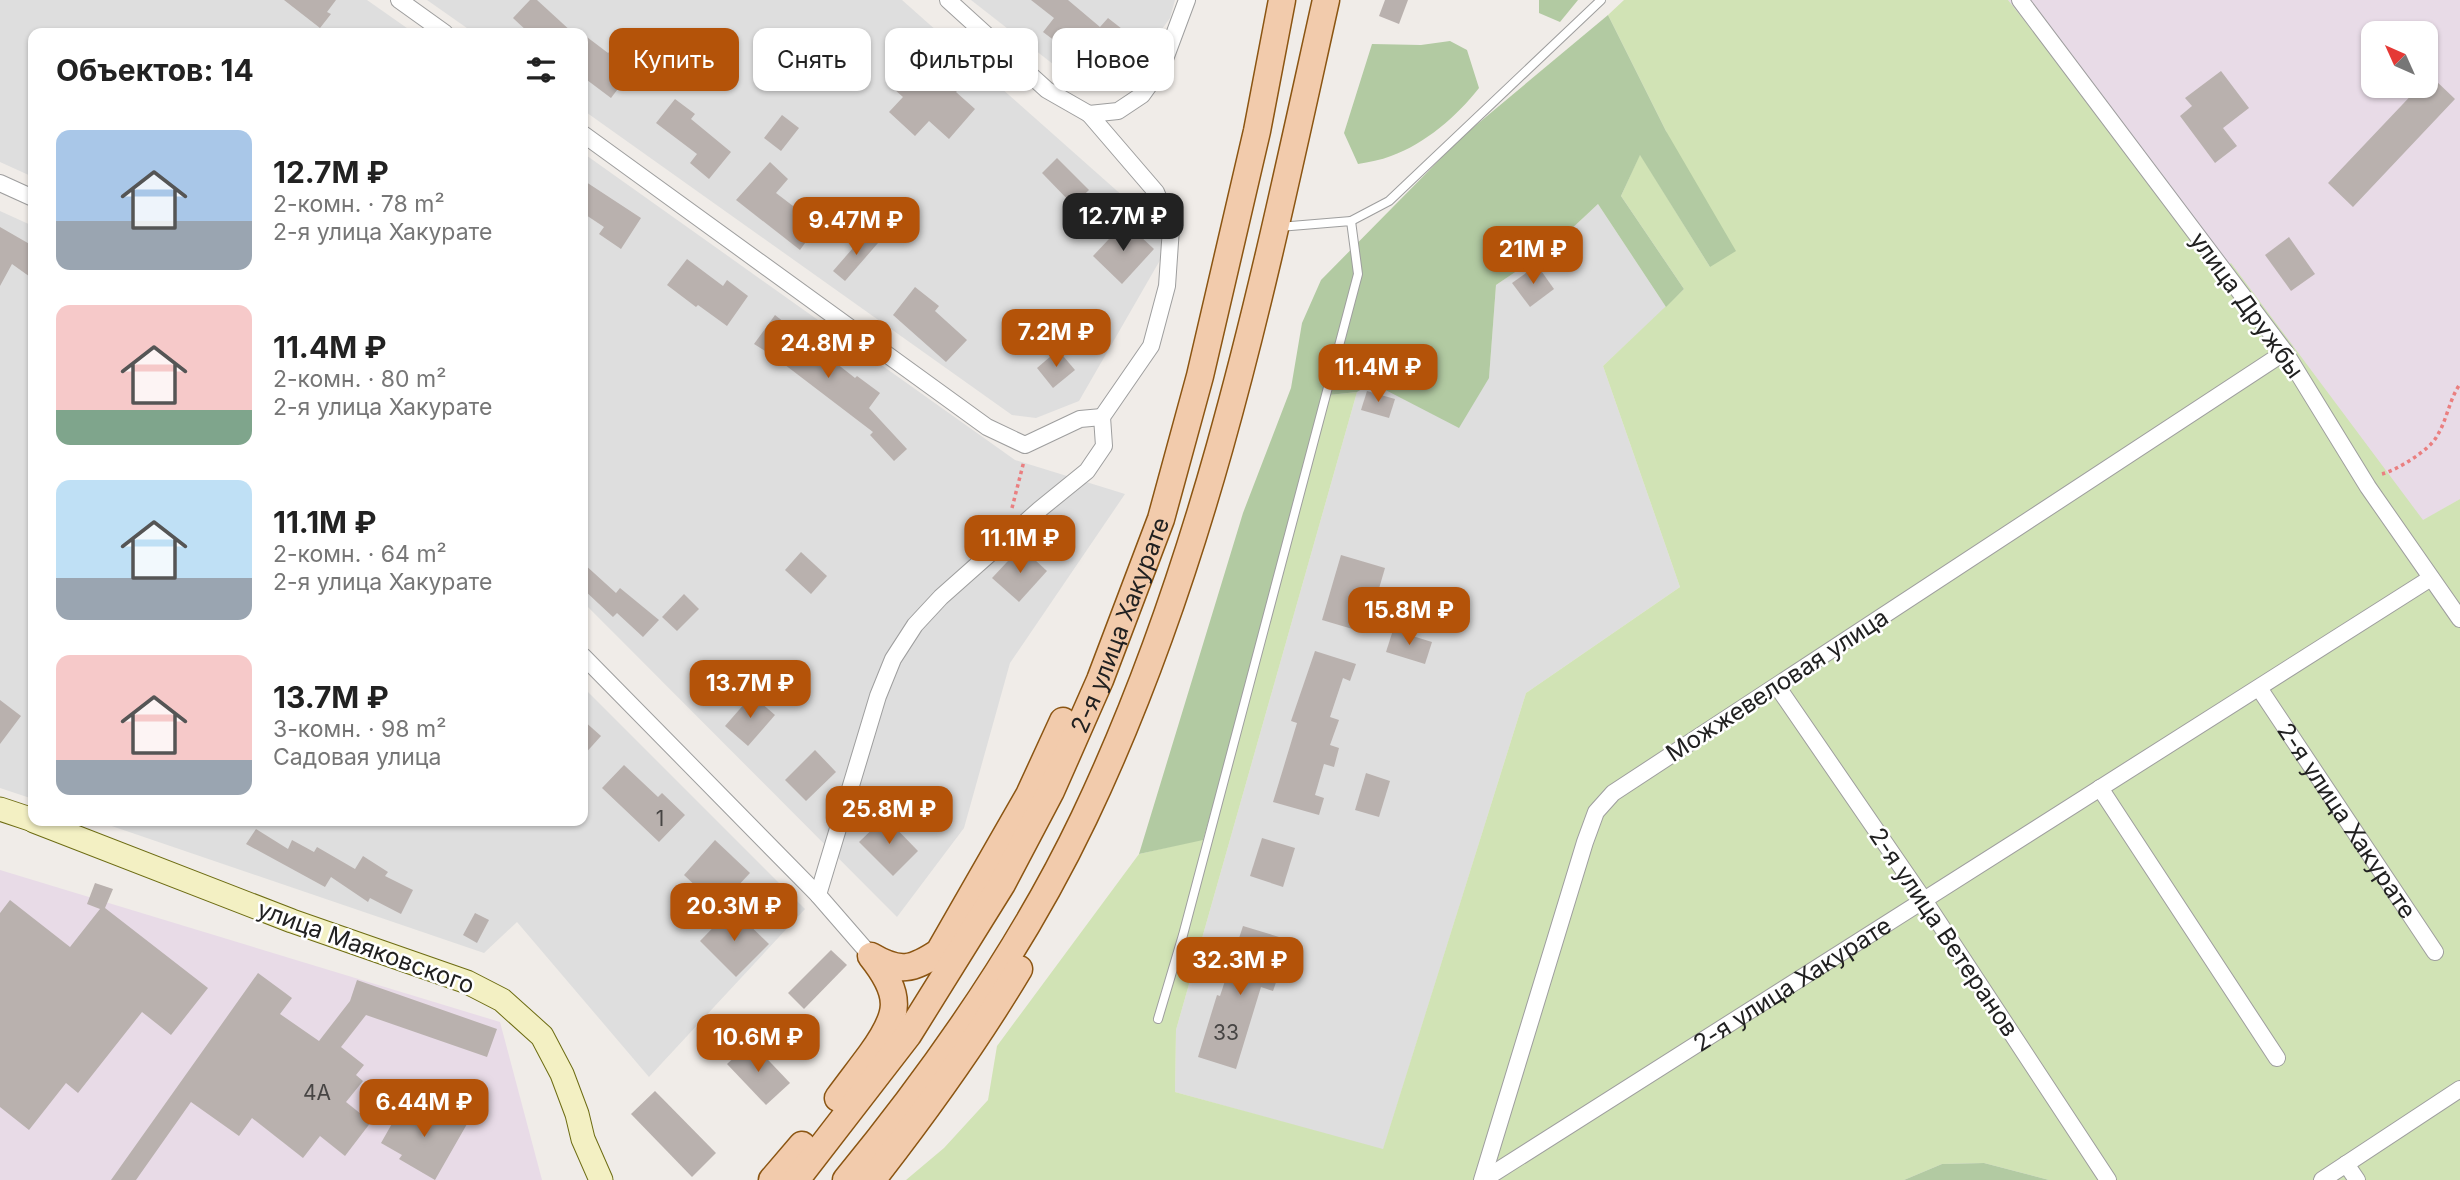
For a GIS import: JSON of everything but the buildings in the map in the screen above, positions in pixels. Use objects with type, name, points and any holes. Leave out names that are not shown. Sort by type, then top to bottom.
[{"type":"main road","name":"2-я улица Хакурате","points":[[796,1180],[908,1035],[1002,884],[1051,791],[1100,680],[1161,519],[1200,376],[1249,168],[1282,0]]},
{"type":"main road","name":"2-я улица Хакурате","points":[[846,1180],[901,1110],[1019,939],[1083,819],[1141,688],[1184,572],[1224,439],[1276,228],[1326,0]]},
{"type":"main road","points":[[772,1180],[800,1148],[887,1032],[939,952],[1029,795],[1123,590],[1180,449]]},
{"type":"main road","name":"улица Маяковского","points":[[0,809],[28,819]]},
{"type":"main road","points":[[872,1180],[927,1109],[985,1025],[1036,939],[1083,819]]},
{"type":"main road","name":"улица Маяковского","points":[[47,826],[292,920],[467,982],[502,1000],[542,1036],[562,1074],[596,1177]]},
{"type":"main road","points":[[871,956],[900,969],[920,965],[939,952]]},
{"type":"main road","points":[[871,956],[890,983],[895,1001],[894,1016],[887,1032]]},
{"type":"street","points":[[399,0],[438,28]]},
{"type":"street","points":[[818,895],[878,696],[893,659],[915,625],[941,597],[1087,471],[1104,446],[1102,417],[1151,346],[1167,286],[1171,228],[1156,192],[1089,114],[1047,90],[948,0]]},
{"type":"street","points":[[1089,114],[1118,111],[1142,95],[1162,67],[1187,0]]},
{"type":"street","name":"улица Дружбы","points":[[2020,0],[2285,352],[2363,480],[2460,619]]},
{"type":"street","points":[[588,138],[987,426],[1025,445],[1080,419],[1102,417]]},
{"type":"street","points":[[0,183],[28,196]]},
{"type":"street","name":"Можжевеловая улица","points":[[1482,1180],[1581,855],[1596,812],[1613,793],[2285,352]]},
{"type":"street","name":"2-я улица Хакурате","points":[[1482,1180],[2431,578]]},
{"type":"street","points":[[588,661],[818,895],[871,956]]},
{"type":"street","name":"2-я улица Ветеранов","points":[[1777,686],[1924,900],[2108,1180]]},
{"type":"street","name":"2-я улица Хакурате","points":[[2259,688],[2435,952]]},
{"type":"street","points":[[2100,788],[2277,1058]]},
{"type":"street","points":[[2322,1180],[2460,1089]]},
{"type":"street","points":[[2346,1164],[2357,1180]]},
{"type":"lane","points":[[1276,228],[1351,221],[1389,201],[1601,0]]},
{"type":"lane","points":[[1158,1019],[1183,936],[1358,274],[1351,221]]},
{"type":"path","points":[[2363,480],[2396,470],[2436,439],[2460,384]]},
{"type":"path","points":[[1009,518],[1023,469],[1025,445]]},
{"type":"shaded area","points":[[0,0],[367,0],[407,28],[28,28],[28,175],[0,162]]},
{"type":"shaded area","points":[[427,0],[902,0],[934,28],[885,28],[885,91],[1005,91],[1151,221],[1165,237],[1163,255],[1079,401],[1036,418],[1012,415],[588,114],[588,28],[467,28]]},
{"type":"shaded area","points":[[971,0],[1175,0],[1170,18],[1163,28],[1052,28],[1052,63],[1038,52],[1038,28],[1007,28]]},
{"type":"shaded area","points":[[2008,0],[2460,0],[2460,499],[2400,534],[2115,134]]},
{"type":"shaded area","points":[[588,157],[1015,460],[1125,494],[1010,663],[964,828],[897,917],[588,607]]},
{"type":"shaded area","points":[[1598,204],[1666,307],[1603,366],[1680,587],[1526,693],[1383,1150],[1175,1092],[1176,1030],[1357,392],[1371,382],[1489,378],[1496,285],[1551,248]]},
{"type":"shaded area","points":[[0,211],[28,224],[28,797],[0,788]]},
{"type":"shaded area","points":[[588,692],[805,909],[649,1077],[517,922],[484,953],[112,826],[588,826]]},
{"type":"shaded area","points":[[0,870],[500,1022],[542,1180],[0,1180]]},
{"type":"green space","points":[[1539,0],[1578,0],[1560,22],[1539,13]]},
{"type":"green space","points":[[1624,0],[2008,0],[2115,134],[2215,273],[2231,263],[2423,520],[2460,499],[2460,1180],[2049,1180],[1984,1163],[1942,1164],[1904,1180],[906,1180],[944,1148],[988,1100],[997,1046],[1139,854],[1203,839],[1329,395],[1357,392],[1176,1030],[1175,1092],[1383,1149],[1526,693],[1680,587],[1603,366],[1684,289],[1621,196],[1640,154],[1710,267],[1666,131],[1608,15]]},
{"type":"green space","points":[[1608,15],[1666,131],[1736,251],[1710,267],[1640,155],[1621,196],[1684,289],[1666,307],[1598,204],[1551,248],[1496,285],[1489,378],[1459,428],[1372,383],[1357,392],[1329,395],[1203,840],[1139,854],[1243,513],[1291,388],[1302,323],[1321,280],[1463,136]]},
{"type":"green space","points":[[1450,41],[1467,50],[1479,88],[1461,109],[1428,137],[1404,151],[1358,164],[1344,133],[1372,44],[1421,45]]},
{"type":"green space","points":[[1984,1163],[2049,1180],[1904,1180],[1942,1164]]}]
